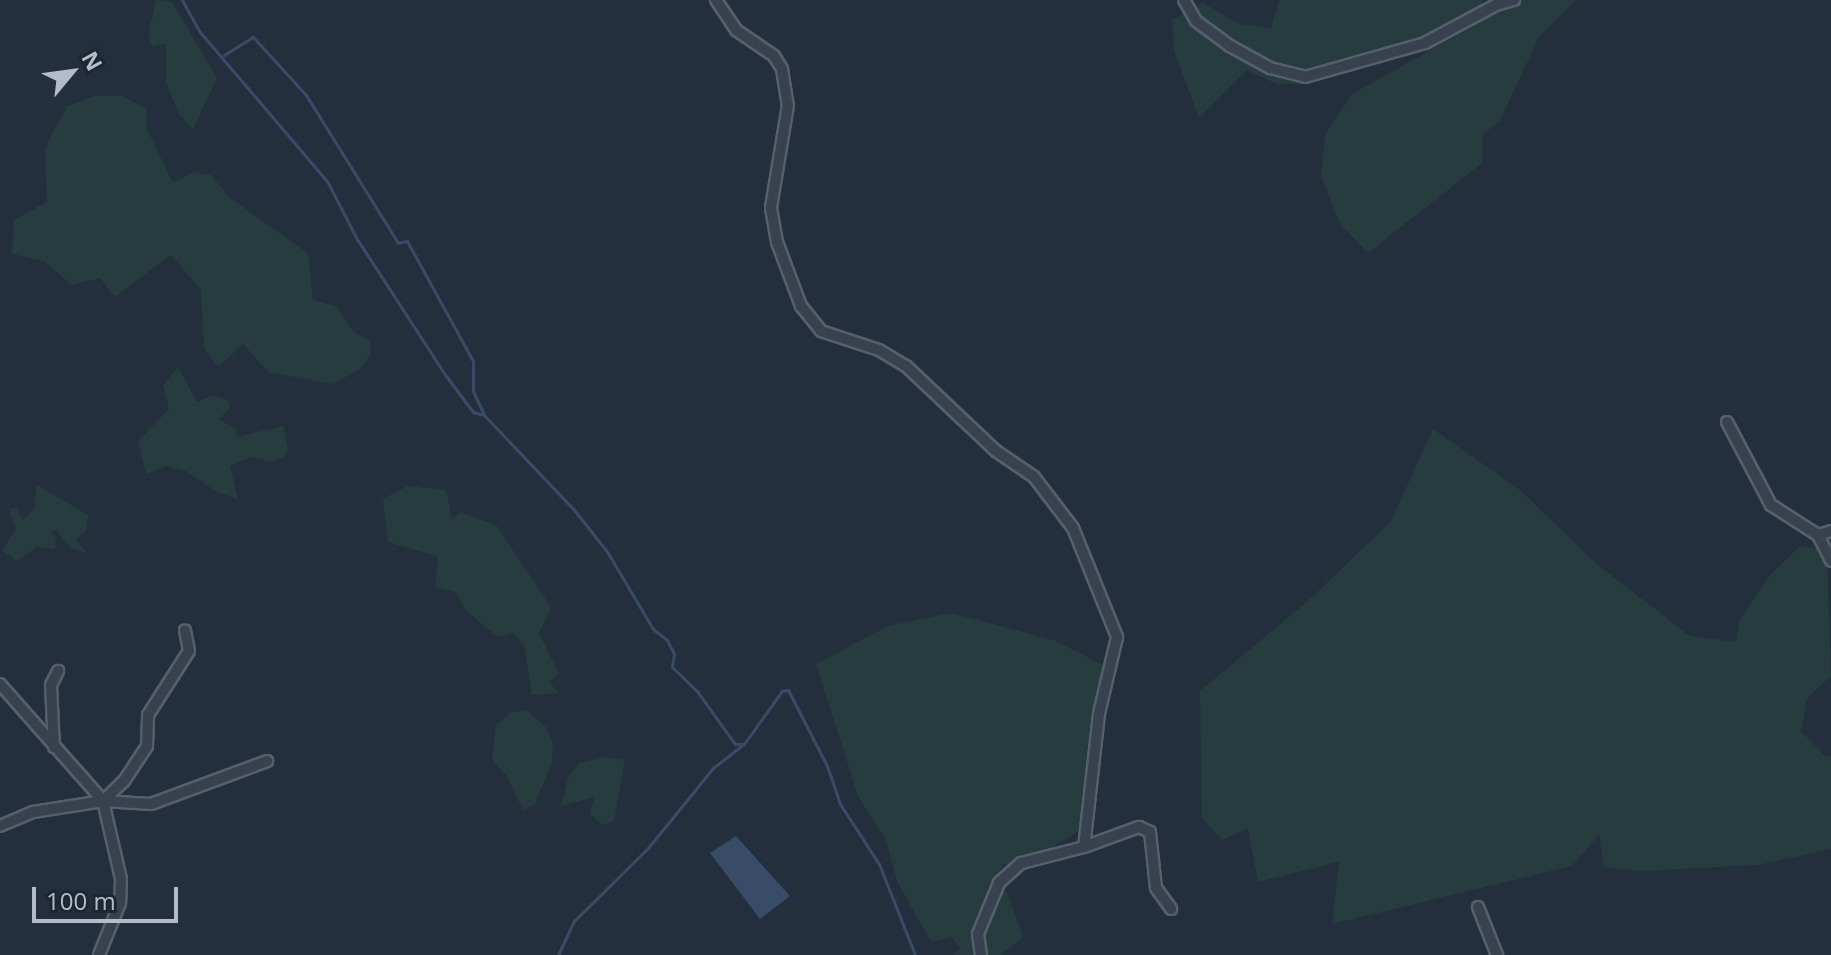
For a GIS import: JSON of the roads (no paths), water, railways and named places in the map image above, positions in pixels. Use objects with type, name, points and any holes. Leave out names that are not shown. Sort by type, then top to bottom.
[{"type":"street","points":[[716,0],[736,30],[774,56],[782,69],[788,105],[771,208],[792,290],[812,324],[906,366],[1055,500],[1090,564],[1117,637],[1099,714],[1084,847]]},
{"type":"street","points":[[1184,0],[1196,21],[1230,46],[1270,68],[1305,77],[1425,43],[1514,0]]},
{"type":"street","points":[[1727,422],[1771,505],[1818,535],[1831,561]]},
{"type":"street","points":[[1818,535],[1831,531]]},
{"type":"street","points":[[103,801],[124,781],[147,746],[148,715],[189,651],[185,630]]},
{"type":"street","points":[[54,747],[51,685],[58,671]]},
{"type":"street","points":[[0,684],[103,801],[121,879],[120,903],[99,955]]},
{"type":"street","points":[[0,826],[33,812],[103,801],[151,804],[267,761]]},
{"type":"street","points":[[981,955],[978,934],[999,883],[1021,863],[1084,847],[1139,827],[1150,832],[1156,888],[1171,909]]},
{"type":"street","points":[[1478,907],[1497,955]]},
{"type":"water","points":[[736,836],[790,896],[760,919],[710,853]]},
{"type":"waterway","points":[[182,0],[200,32],[327,181],[357,239],[446,376],[473,412],[484,415],[575,511],[608,553],[653,629],[667,640],[674,654],[672,667],[697,691],[735,744],[744,744],[782,691],[788,690],[827,766],[840,804],[879,864],[915,955]]},
{"type":"waterway","points":[[224,55],[253,37],[306,95],[398,243],[407,241],[473,361],[473,391],[484,415]]},
{"type":"waterway","points":[[558,955],[574,921],[648,848],[713,768],[744,744]]}]
